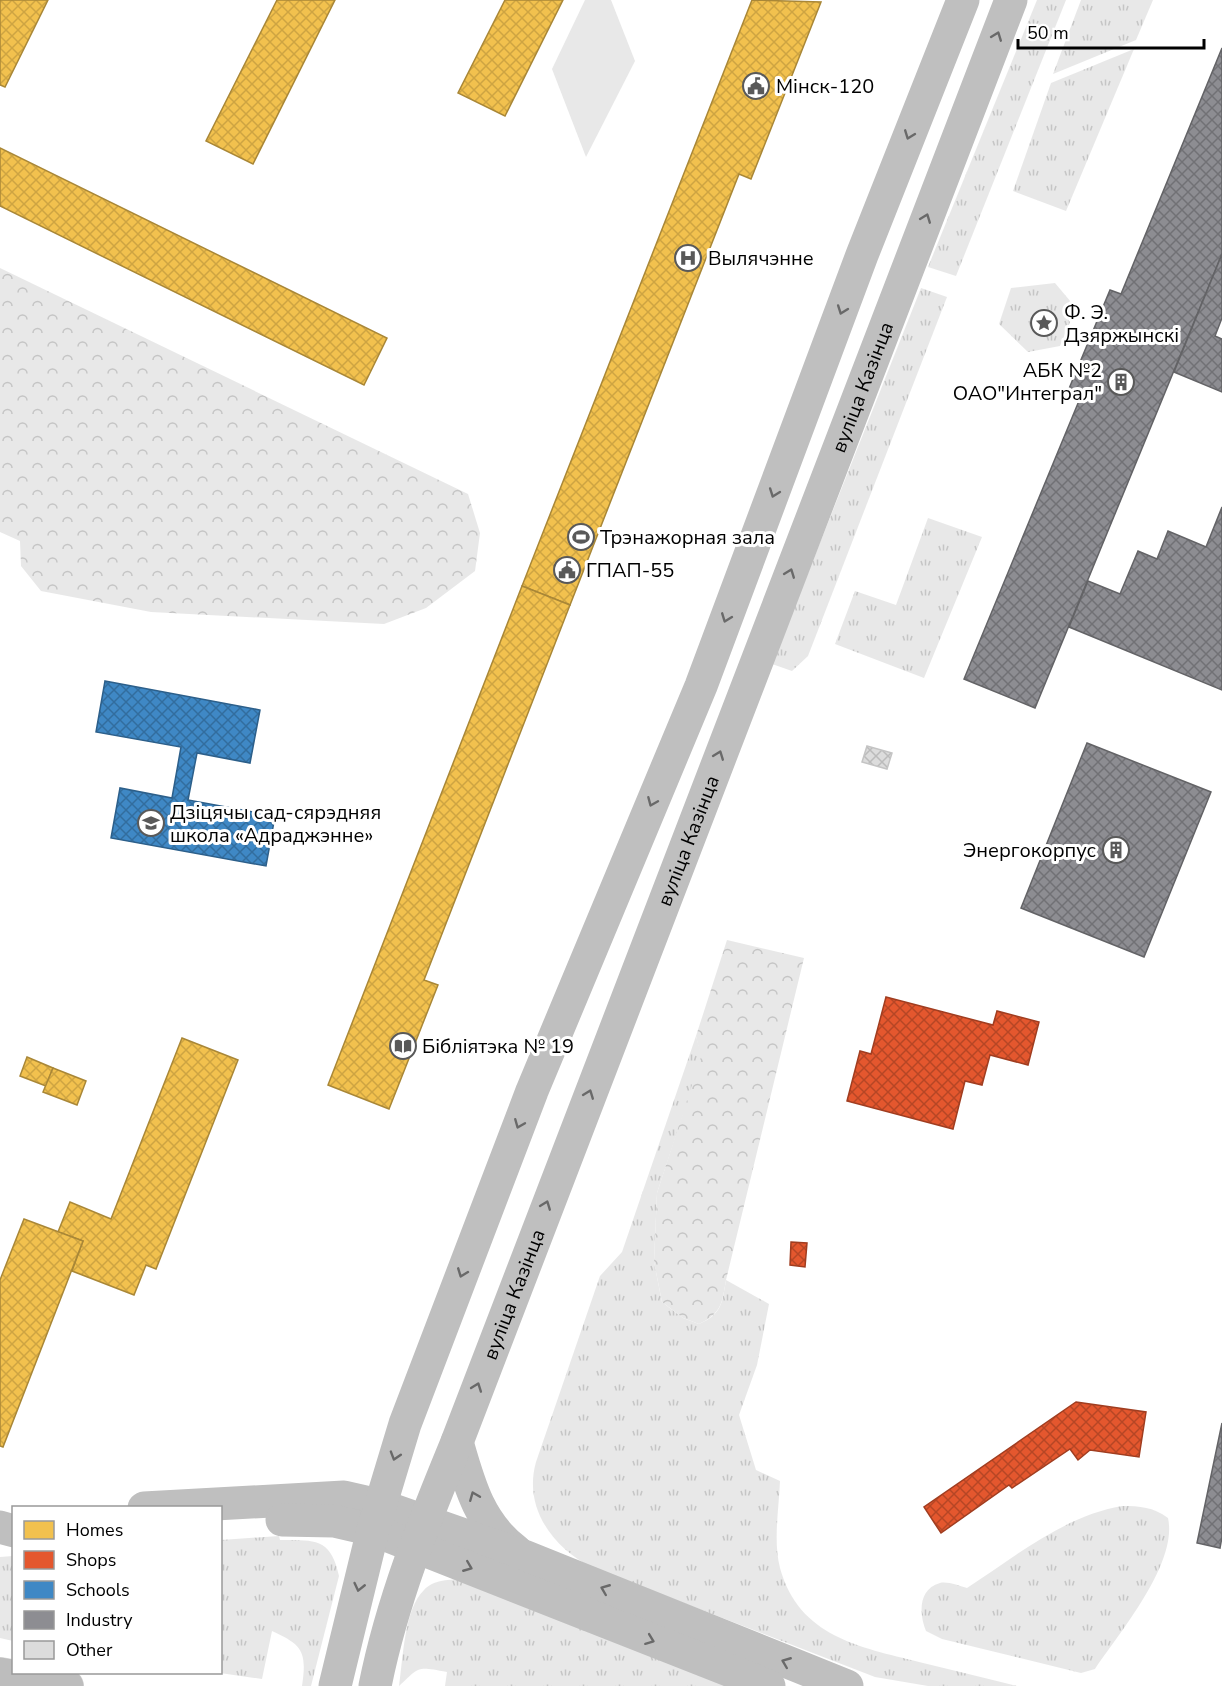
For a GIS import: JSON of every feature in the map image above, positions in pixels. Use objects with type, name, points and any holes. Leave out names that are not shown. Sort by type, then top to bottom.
[{"type":"highway","points":[[0,1674],[67,1686]]},
{"type":"main road","points":[[336,1686],[376,1517],[405,1424],[482,1218],[700,686],[862,255],[963,0]]},
{"type":"main road","name":"вуліца Казінца","points":[[375,1686],[392,1615],[419,1532],[457,1442],[1011,0]]},
{"type":"main road","points":[[457,1442],[474,1500],[503,1541],[524,1556]]},
{"type":"main road","points":[[180,1506],[344,1497],[376,1517],[419,1532],[769,1686]]},
{"type":"main road","points":[[222,1524],[307,1518],[334,1521],[376,1517]]},
{"type":"main road","points":[[419,1532],[524,1556],[847,1686]]},
{"type":"green space","points":[[585,0],[611,0],[635,61],[586,157],[552,69]]},
{"type":"green space","points":[[1037,0],[1066,0],[956,276],[928,267]]},
{"type":"green space","points":[[1081,0],[1153,0],[1136,40],[1053,74]]},
{"type":"green space","points":[[1134,49],[1066,211],[1013,191],[1051,83]]},
{"type":"green space","points":[[0,268],[468,494],[480,533],[475,571],[426,608],[384,624],[151,612],[41,591],[21,566],[20,541],[0,532]]},
{"type":"green space","points":[[1055,283],[1076,308],[1060,346],[1028,352],[999,324],[1011,288]]},
{"type":"green space","points":[[921,288],[947,297],[808,656],[792,671],[772,664]]},
{"type":"green space","points":[[928,518],[982,537],[924,678],[835,644],[855,591],[896,605]]},
{"type":"green space","points":[[727,940],[804,958],[722,1301],[712,1316],[699,1324],[683,1318],[662,1302],[654,1262],[657,1193],[701,1057],[696,1036]]},
{"type":"green space","points":[[696,1036],[702,1057],[657,1193],[654,1262],[662,1302],[683,1318],[699,1324],[717,1312],[726,1280],[769,1304],[757,1365],[739,1415],[756,1470],[780,1481],[777,1547],[780,1568],[789,1591],[801,1610],[817,1624],[854,1644],[1017,1686],[928,1686],[875,1677],[593,1568],[565,1549],[545,1525],[534,1495],[533,1479],[536,1462],[600,1276],[622,1252]]},
{"type":"green space","points":[[1122,1506],[1146,1508],[1162,1514],[1168,1518],[1169,1536],[1156,1576],[1145,1596],[1095,1669],[1081,1673],[942,1639],[926,1631],[922,1617],[922,1603],[924,1596],[933,1586],[946,1583],[967,1588],[1060,1528],[1101,1511]]},
{"type":"green space","points":[[279,1536],[280,1540],[312,1541],[326,1548],[331,1554],[339,1576],[311,1686],[302,1686],[304,1665],[300,1651],[290,1641],[272,1631],[262,1679],[222,1673],[222,1540]]},
{"type":"green space","points":[[12,1556],[12,1641],[0,1638],[0,1557]]},
{"type":"green space","points":[[464,1579],[752,1686],[445,1686],[447,1672],[423,1669],[415,1672],[399,1686],[408,1622],[417,1599],[432,1584]]},
{"type":"building: Homes","points":[[0,0],[48,0],[5,87],[0,85]]},
{"type":"building: Homes","points":[[277,0],[335,0],[253,164],[206,141]]},
{"type":"building: Homes","points":[[505,0],[563,0],[505,116],[458,93]]},
{"type":"building: Homes","points":[[752,0],[821,2],[751,179],[739,174],[570,605],[522,586]]},
{"type":"building: Homes","points":[[0,148],[387,338],[364,385],[0,206]]},
{"type":"building: Homes","points":[[522,586],[570,605],[424,980],[438,985],[389,1109],[328,1085]]},
{"type":"building: Homes","points":[[182,1038],[238,1060],[156,1269],[146,1265],[134,1295],[72,1271],[83,1241],[58,1232],[70,1202],[111,1219]]},
{"type":"building: Homes","points":[[27,1057],[53,1068],[46,1086],[20,1076]]},
{"type":"building: Homes","points":[[53,1068],[86,1081],[77,1105],[43,1092]]},
{"type":"building: Homes","points":[[24,1219],[83,1241],[3,1447],[0,1446],[0,1280]]},
{"type":"building: Shops","points":[[886,997],[993,1025],[997,1011],[1039,1022],[1028,1065],[990,1055],[982,1085],[965,1081],[953,1129],[847,1101],[860,1051],[871,1054]]},
{"type":"building: Shops","points":[[791,1242],[807,1243],[805,1267],[790,1265]]},
{"type":"building: Shops","points":[[1076,1402],[1146,1412],[1139,1457],[1090,1450],[1078,1460],[1070,1449],[1012,1488],[1009,1485],[941,1533],[924,1507]]},
{"type":"building: Schools","points":[[105,681],[260,710],[250,763],[197,753],[188,800],[275,816],[266,866],[111,838],[120,788],[172,798],[181,747],[96,732]]},
{"type":"building: Industry","name":"АБК №2 ОАО\"Интеграл\"","points":[[1222,48],[1222,254],[1035,708],[964,679],[1081,396],[1068,391],[1110,290],[1121,294]]},
{"type":"building: Industry","points":[[1222,254],[1222,318],[1215,336],[1222,339],[1222,392],[1174,372]]},
{"type":"building: Industry","points":[[1222,507],[1222,690],[1069,627],[1088,581],[1120,594],[1138,551],[1157,559],[1168,531],[1206,547]]},
{"type":"building: Industry","name":"Энергокорпус","points":[[1087,743],[1211,792],[1144,957],[1021,908]]},
{"type":"building: Industry","points":[[1222,1423],[1222,1537],[1220,1548],[1197,1543]]},
{"type":"building: Other","points":[[867,746],[892,753],[887,769],[862,762]]},
{"type":"place","name":"Мінск-120","points":[[756,86]]},
{"type":"place","name":"Вылячэнне","points":[[688,258]]},
{"type":"place","name":"Ф. Э. Дзяржынскі","points":[[1044,323]]},
{"type":"place","name":"АБК №2 ОАО\"Интеграл\"","points":[[1121,382]]},
{"type":"place","name":"Трэнажорная зала","points":[[581,537]]},
{"type":"place","name":"ГПАП-55","points":[[567,570]]},
{"type":"place","name":"Дзіцячы сад-сярэдняя школа «Адраджэнне»","points":[[151,823]]},
{"type":"place","name":"Энергокорпус","points":[[1116,850]]},
{"type":"place","name":"Бібліятэка № 19","points":[[403,1046]]}]
